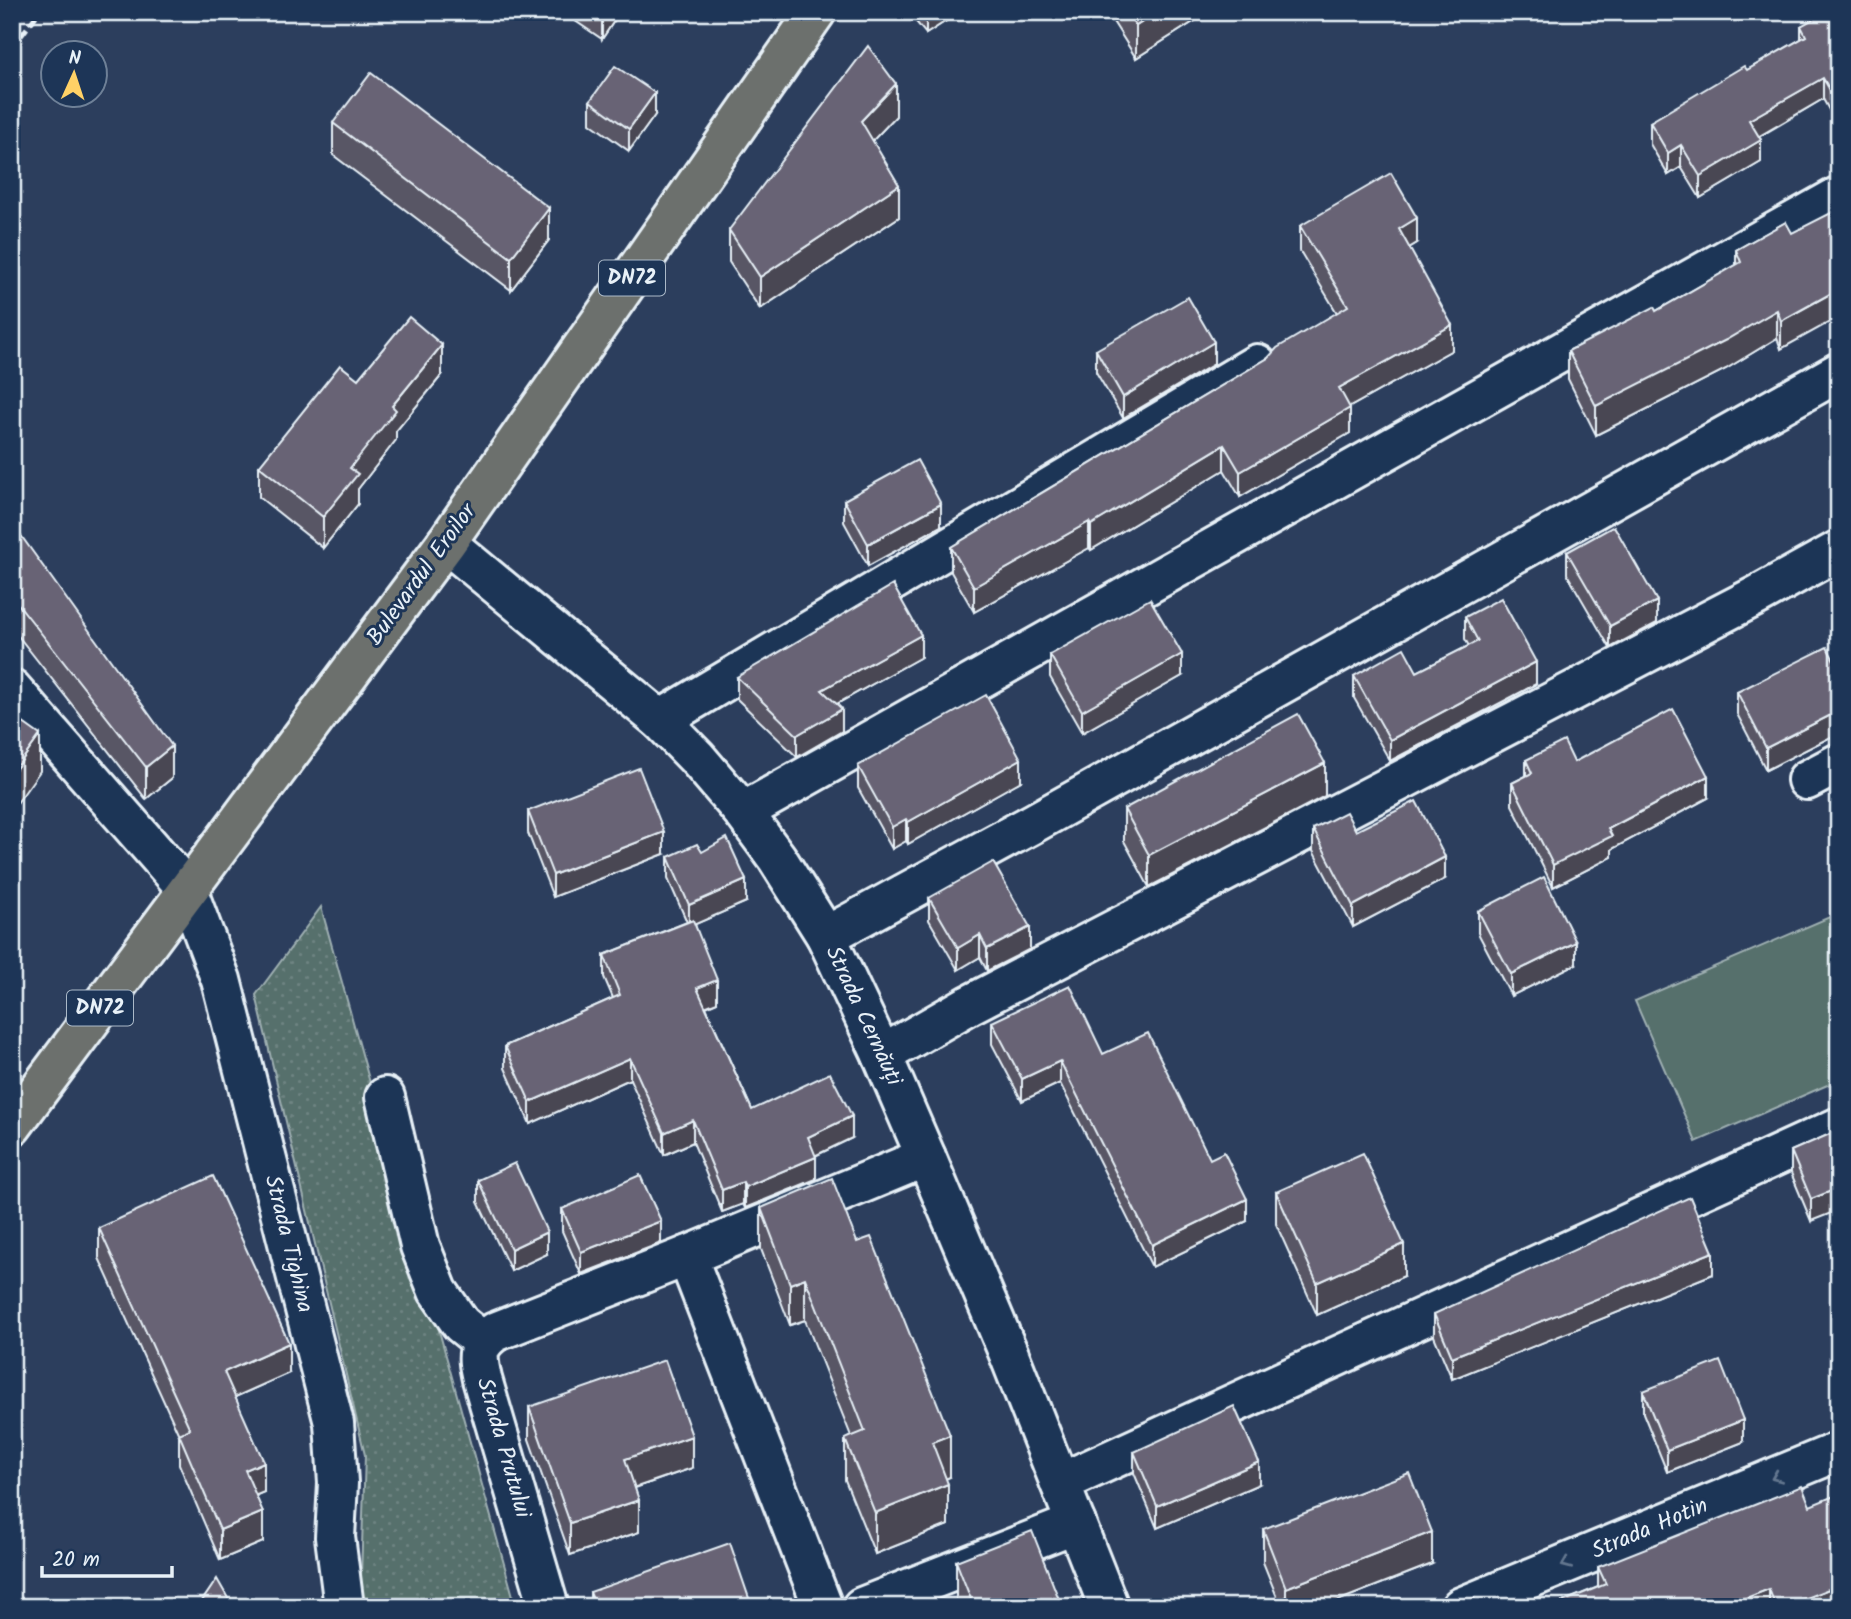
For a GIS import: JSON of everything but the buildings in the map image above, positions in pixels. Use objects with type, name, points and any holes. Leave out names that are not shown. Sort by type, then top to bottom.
[{"type":"main road","name":"Bulevardul Eroilor","points":[[12,1126],[446,543],[816,12]]},
{"type":"street","points":[[743,812],[1839,196]]},
{"type":"street","points":[[660,720],[1257,364]]},
{"type":"street","points":[[826,936],[1034,823],[1839,372]]},
{"type":"street","name":"Strada Cernăuți","points":[[446,543],[660,720],[697,758],[743,812],[826,936],[926,1157],[1109,1607]]},
{"type":"street","points":[[882,1055],[969,1005],[1839,550]]},
{"type":"street","points":[[12,689],[187,890]]},
{"type":"street","name":"Strada Tighina","points":[[187,890],[221,980],[334,1423],[338,1483],[335,1537],[344,1607]]},
{"type":"street","points":[[385,1097],[398,1162],[420,1245],[438,1291],[461,1324],[482,1341],[495,1332],[926,1157]]},
{"type":"street","points":[[1060,1483],[1839,1127]]},
{"type":"street","points":[[687,1256],[823,1607]]},
{"type":"street","name":"Strada Prutului","points":[[482,1341],[478,1359],[482,1379],[549,1607]]},
{"type":"street","name":"Strada Hotin","points":[[1461,1607],[1504,1599],[1839,1451]]},
{"type":"street","points":[[862,1607],[1076,1523]]},
{"type":"green space","points":[[321,907],[516,1607],[360,1607],[365,1455],[256,995]]},
{"type":"green space","points":[[1839,913],[1839,1080],[1696,1142],[1635,1001]]},
{"type":"railway","points":[[12,48],[39,12]]}]
